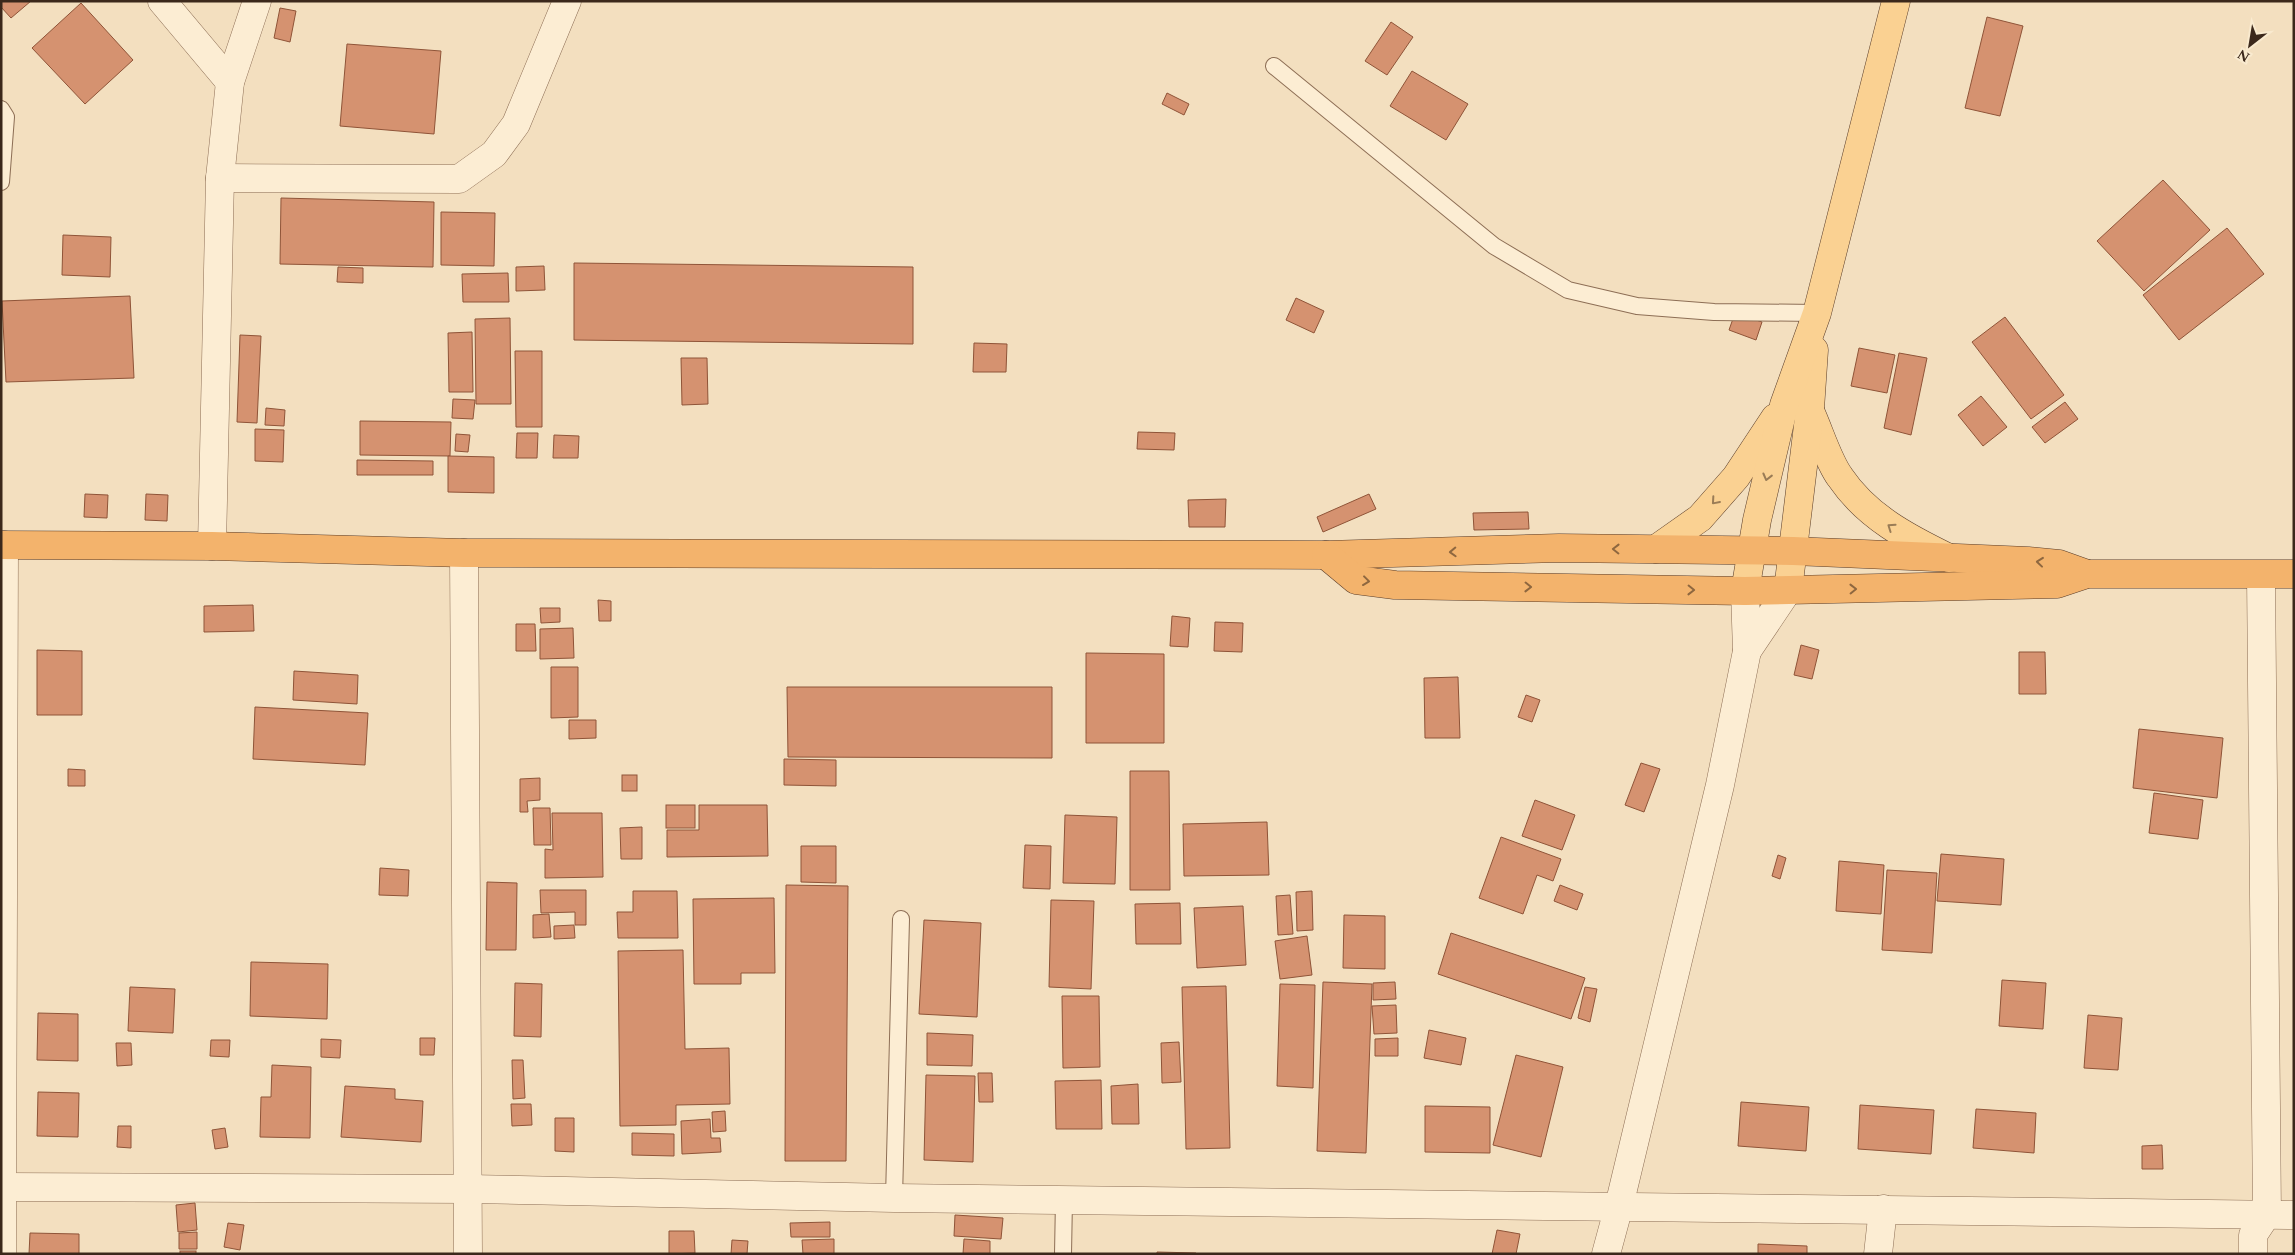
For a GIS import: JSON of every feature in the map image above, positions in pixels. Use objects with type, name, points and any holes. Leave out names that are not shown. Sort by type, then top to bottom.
[{"type":"highway","points":[[3,545],[212,546],[464,553],[1326,555],[1559,548],[1656,549],[1750,552],[1793,551],[2059,564],[2087,574]]},
{"type":"highway","points":[[1326,555],[1356,580],[1395,585],[1744,591],[2057,584],[2087,574],[2294,574]]},
{"type":"main road","points":[[1744,591],[1750,552],[1797,407],[1817,313],[1896,1]]},
{"type":"main road","points":[[1656,549],[1700,518],[1797,407]]},
{"type":"main road","points":[[1788,590],[1793,551],[1797,407]]},
{"type":"main road","points":[[1797,407],[1839,476],[1870,512],[1906,537],[1949,558]]},
{"type":"street","points":[[162,1],[230,82]]},
{"type":"street","points":[[212,546],[220,178],[230,82],[257,1]]},
{"type":"street","points":[[220,178],[459,179],[494,154],[516,124],[567,1]]},
{"type":"street","points":[[2,1254],[3,545]]},
{"type":"street","points":[[464,553],[468,1254]]},
{"type":"street","points":[[2261,575],[2281,1214]]},
{"type":"street","points":[[1746,651],[1788,590]]},
{"type":"street","points":[[1606,1254],[1720,785],[1746,651],[1744,591]]},
{"type":"street","points":[[2,1187],[469,1189],[894,1198],[2281,1214]]},
{"type":"street","points":[[1878,1254],[1883,1209]]},
{"type":"street","points":[[2253,1254],[2253,1235],[2281,1214]]},
{"type":"lane","points":[[1274,66],[1494,246],[1568,290],[1637,306],[1714,312],[1817,313]]},
{"type":"lane","points":[[1,109],[6,117],[1,182]]},
{"type":"lane","points":[[894,1198],[901,919]]},
{"type":"lane","points":[[1063,1254],[1064,1199]]},
{"type":"building","points":[[1,1],[31,1],[11,18],[1,7]]},
{"type":"building","points":[[81,3],[133,60],[85,104],[32,48]]},
{"type":"building","points":[[280,8],[296,11],[290,42],[274,38]]},
{"type":"building","points":[[1987,17],[2023,26],[2000,116],[1965,108]]},
{"type":"building","points":[[1391,22],[1413,37],[1387,75],[1365,61]]},
{"type":"building","points":[[347,44],[441,51],[434,134],[340,126]]},
{"type":"building","points":[[1412,71],[1468,104],[1446,140],[1390,106]]},
{"type":"building","points":[[1167,93],[1189,104],[1184,115],[1162,104]]},
{"type":"building","points":[[2163,180],[2210,230],[2144,291],[2097,241]]},
{"type":"building","points":[[281,198],[434,202],[433,267],[280,264]]},
{"type":"building","points":[[441,212],[495,213],[494,266],[441,265]]},
{"type":"building","points":[[2227,228],[2264,274],[2179,340],[2143,295]]},
{"type":"building","points":[[63,235],[111,237],[110,277],[62,275]]},
{"type":"building","points":[[574,263],[913,267],[913,344],[574,340]]},
{"type":"building","points":[[544,266],[545,290],[516,291],[516,267]]},
{"type":"building","points":[[338,267],[363,268],[363,283],[337,282]]},
{"type":"building","points":[[508,273],[509,302],[463,302],[462,274]]},
{"type":"building","points":[[130,296],[134,378],[6,382],[2,301]]},
{"type":"building","points":[[1296,298],[1324,311],[1314,333],[1286,320]]},
{"type":"building","points":[[1735,313],[1762,322],[1756,340],[1729,330]]},
{"type":"building","points":[[2005,317],[2064,395],[2031,419],[1972,342]]},
{"type":"building","points":[[510,318],[511,404],[476,404],[475,319]]},
{"type":"building","points":[[472,332],[473,392],[449,392],[448,333]]},
{"type":"building","points":[[240,335],[261,336],[257,423],[237,422]]},
{"type":"building","points":[[974,343],[1007,344],[1006,372],[973,372]]},
{"type":"building","points":[[1859,348],[1895,355],[1887,393],[1851,386]]},
{"type":"building","points":[[515,351],[542,351],[542,427],[516,427]]},
{"type":"building","points":[[1899,353],[1927,358],[1911,435],[1884,428]]},
{"type":"building","points":[[681,358],[707,358],[708,404],[682,405]]},
{"type":"building","points":[[1981,396],[2007,427],[1983,446],[1958,415]]},
{"type":"building","points":[[453,399],[475,400],[473,419],[452,418]]},
{"type":"building","points":[[2065,402],[2078,419],[2045,443],[2032,427]]},
{"type":"building","points":[[266,408],[285,410],[284,426],[265,425]]},
{"type":"building","points":[[360,421],[451,422],[450,456],[360,455]]},
{"type":"building","points":[[255,429],[284,430],[283,462],[255,461]]},
{"type":"building","points":[[1138,432],[1175,433],[1174,450],[1137,449]]},
{"type":"building","points":[[517,433],[538,433],[537,458],[516,458]]},
{"type":"building","points":[[456,434],[470,435],[468,452],[455,451]]},
{"type":"building","points":[[554,435],[579,436],[578,458],[553,458]]},
{"type":"building","points":[[448,456],[494,457],[494,493],[448,492]]},
{"type":"building","points":[[357,460],[433,461],[433,475],[357,475]]},
{"type":"building","points":[[85,494],[108,495],[107,518],[84,517]]},
{"type":"building","points":[[146,494],[168,495],[167,521],[145,520]]},
{"type":"building","points":[[1369,494],[1376,509],[1323,532],[1317,517]]},
{"type":"building","points":[[1226,499],[1225,527],[1189,527],[1188,500]]},
{"type":"building","points":[[1528,512],[1529,529],[1474,530],[1473,513]]},
{"type":"building","points":[[598,600],[611,601],[611,621],[599,621]]},
{"type":"building","points":[[253,605],[254,631],[204,632],[204,606]]},
{"type":"building","points":[[540,608],[560,608],[560,622],[541,623]]},
{"type":"building","points":[[1172,616],[1190,618],[1188,647],[1170,646]]},
{"type":"building","points":[[1215,622],[1243,623],[1242,652],[1214,651]]},
{"type":"building","points":[[516,624],[535,624],[536,651],[516,651]]},
{"type":"building","points":[[573,628],[574,658],[540,659],[540,629]]},
{"type":"building","points":[[1801,645],[1819,650],[1812,679],[1794,675]]},
{"type":"building","points":[[37,650],[82,651],[82,715],[37,715]]},
{"type":"building","points":[[2019,652],[2045,652],[2046,694],[2019,694]]},
{"type":"building","points":[[1086,653],[1164,654],[1164,743],[1086,743]]},
{"type":"building","points":[[551,667],[578,667],[578,717],[551,718]]},
{"type":"building","points":[[294,671],[358,675],[357,704],[293,700]]},
{"type":"building","points":[[1458,677],[1460,738],[1425,738],[1424,678]]},
{"type":"building","points":[[787,687],[1052,687],[1052,758],[788,757]]},
{"type":"building","points":[[1526,695],[1540,700],[1532,722],[1518,717]]},
{"type":"building","points":[[255,707],[368,713],[365,765],[253,759]]},
{"type":"building","points":[[569,720],[596,720],[596,738],[569,739]]},
{"type":"building","points":[[2139,729],[2223,738],[2217,798],[2133,788]]},
{"type":"building","points":[[784,759],[836,760],[836,786],[784,785]]},
{"type":"building","points":[[1641,763],[1660,769],[1644,812],[1625,805]]},
{"type":"building","points":[[68,769],[85,770],[85,786],[68,786]]},
{"type":"building","points":[[1130,771],[1169,771],[1170,890],[1130,890]]},
{"type":"building","points":[[622,775],[637,775],[637,791],[622,791]]},
{"type":"building","points":[[540,778],[540,800],[527,801],[528,812],[520,812],[520,779]]},
{"type":"building","points":[[2154,793],[2203,800],[2198,839],[2149,833]]},
{"type":"building","points":[[1535,800],[1575,815],[1562,850],[1522,836]]},
{"type":"building","points":[[666,805],[695,805],[695,828],[666,828]]},
{"type":"building","points":[[699,805],[767,805],[768,856],[667,857],[667,830],[699,830]]},
{"type":"building","points":[[533,808],[550,808],[551,845],[534,845]]},
{"type":"building","points":[[552,813],[602,813],[603,877],[545,878],[545,849],[553,850]]},
{"type":"building","points":[[1065,815],[1117,817],[1115,884],[1063,883]]},
{"type":"building","points":[[1267,822],[1269,875],[1184,876],[1183,824]]},
{"type":"building","points":[[642,827],[642,859],[621,859],[620,828]]},
{"type":"building","points":[[1501,837],[1561,859],[1553,881],[1537,875],[1523,914],[1479,898]]},
{"type":"building","points":[[1025,845],[1051,846],[1050,889],[1023,888]]},
{"type":"building","points":[[801,846],[836,846],[836,883],[801,882]]},
{"type":"building","points":[[1941,854],[2004,859],[2001,905],[1937,901]]},
{"type":"building","points":[[1778,855],[1786,858],[1780,879],[1772,876]]},
{"type":"building","points":[[1839,861],[1884,865],[1881,914],[1836,911]]},
{"type":"building","points":[[380,868],[409,870],[408,896],[379,895]]},
{"type":"building","points":[[1887,870],[1937,873],[1932,953],[1882,950]]},
{"type":"building","points":[[487,882],[517,883],[516,950],[486,950]]},
{"type":"building","points":[[786,885],[848,886],[846,1161],[785,1161]]},
{"type":"building","points":[[1560,885],[1583,894],[1577,910],[1554,901]]},
{"type":"building","points":[[540,890],[586,890],[586,925],[575,925],[575,912],[541,913]]},
{"type":"building","points":[[633,891],[677,891],[678,938],[618,938],[617,912],[633,912]]},
{"type":"building","points":[[1312,891],[1313,930],[1297,931],[1296,892]]},
{"type":"building","points":[[1290,895],[1293,934],[1278,935],[1276,896]]},
{"type":"building","points":[[774,898],[775,973],[741,973],[741,984],[694,984],[693,899]]},
{"type":"building","points":[[1051,900],[1094,901],[1091,989],[1049,987]]},
{"type":"building","points":[[1180,903],[1181,944],[1136,944],[1135,904]]},
{"type":"building","points":[[1243,906],[1246,965],[1197,968],[1194,908]]},
{"type":"building","points":[[549,914],[551,937],[533,938],[533,915]]},
{"type":"building","points":[[1344,915],[1385,916],[1385,969],[1343,968]]},
{"type":"building","points":[[924,920],[981,923],[977,1017],[919,1014]]},
{"type":"building","points":[[574,925],[575,938],[554,939],[554,926]]},
{"type":"building","points":[[1451,933],[1585,978],[1571,1019],[1438,974]]},
{"type":"building","points":[[1307,936],[1312,975],[1280,979],[1275,941]]},
{"type":"building","points":[[683,950],[685,1049],[729,1048],[730,1104],[676,1105],[676,1125],[620,1126],[618,951]]},
{"type":"building","points":[[251,962],[328,964],[327,1019],[250,1016]]},
{"type":"building","points":[[2002,980],[2046,983],[2043,1029],[1999,1026]]},
{"type":"building","points":[[1323,982],[1372,984],[1366,1153],[1317,1151]]},
{"type":"building","points":[[1395,982],[1396,999],[1373,1000],[1373,983]]},
{"type":"building","points":[[515,983],[542,984],[541,1037],[514,1036]]},
{"type":"building","points":[[1280,984],[1315,985],[1313,1088],[1277,1086]]},
{"type":"building","points":[[1226,986],[1230,1148],[1186,1149],[1182,987]]},
{"type":"building","points":[[130,987],[175,989],[173,1033],[128,1031]]},
{"type":"building","points":[[1585,987],[1597,989],[1590,1022],[1578,1018]]},
{"type":"building","points":[[1062,996],[1099,996],[1100,1067],[1063,1068]]},
{"type":"building","points":[[1396,1005],[1397,1033],[1374,1034],[1372,1006]]},
{"type":"building","points":[[38,1013],[78,1014],[78,1061],[37,1060]]},
{"type":"building","points":[[2088,1015],[2122,1018],[2118,1070],[2084,1068]]},
{"type":"building","points":[[1429,1030],[1466,1038],[1461,1065],[1424,1058]]},
{"type":"building","points":[[927,1033],[973,1035],[972,1066],[927,1065]]},
{"type":"building","points":[[420,1038],[435,1038],[434,1055],[420,1055]]},
{"type":"building","points":[[1398,1038],[1398,1056],[1375,1056],[1375,1039]]},
{"type":"building","points":[[321,1039],[341,1040],[340,1058],[321,1057]]},
{"type":"building","points":[[211,1040],[230,1040],[229,1057],[210,1056]]},
{"type":"building","points":[[1179,1042],[1181,1082],[1162,1083],[1161,1043]]},
{"type":"building","points":[[116,1043],[131,1043],[132,1065],[117,1066]]},
{"type":"building","points":[[1516,1055],[1563,1067],[1541,1157],[1493,1145]]},
{"type":"building","points":[[512,1060],[523,1060],[525,1098],[513,1099]]},
{"type":"building","points":[[272,1065],[311,1067],[310,1138],[260,1137],[261,1097],[271,1097]]},
{"type":"building","points":[[978,1073],[992,1073],[993,1102],[979,1102]]},
{"type":"building","points":[[926,1075],[975,1076],[973,1162],[924,1160]]},
{"type":"building","points":[[1101,1080],[1102,1129],[1056,1129],[1055,1081]]},
{"type":"building","points":[[1138,1084],[1139,1124],[1112,1124],[1111,1086]]},
{"type":"building","points":[[345,1086],[395,1089],[395,1099],[423,1101],[421,1142],[341,1137]]},
{"type":"building","points":[[38,1092],[79,1093],[78,1137],[37,1136]]},
{"type":"building","points":[[1741,1102],[1809,1107],[1806,1151],[1738,1146]]},
{"type":"building","points":[[511,1104],[531,1104],[532,1125],[512,1126]]},
{"type":"building","points":[[1860,1105],[1934,1110],[1931,1154],[1858,1149]]},
{"type":"building","points":[[1425,1106],[1490,1107],[1490,1153],[1425,1152]]},
{"type":"building","points":[[1976,1109],[2036,1113],[2034,1153],[1973,1148]]},
{"type":"building","points":[[725,1111],[726,1131],[713,1132],[712,1112]]},
{"type":"building","points":[[555,1118],[574,1118],[574,1152],[555,1151]]},
{"type":"building","points":[[710,1119],[711,1138],[720,1138],[721,1152],[682,1154],[681,1121]]},
{"type":"building","points":[[118,1126],[131,1126],[131,1148],[117,1147]]},
{"type":"building","points":[[225,1128],[228,1147],[215,1149],[212,1130]]},
{"type":"building","points":[[632,1133],[674,1134],[674,1156],[632,1155]]},
{"type":"building","points":[[2162,1145],[2163,1169],[2142,1169],[2142,1146]]},
{"type":"building","points":[[195,1203],[197,1230],[178,1232],[176,1205]]},
{"type":"building","points":[[955,1215],[1003,1218],[1001,1239],[954,1236]]},
{"type":"building","points":[[830,1222],[830,1237],[791,1237],[790,1223]]},
{"type":"building","points":[[228,1223],[244,1225],[240,1250],[224,1247]]},
{"type":"building","points":[[1497,1230],[1520,1234],[1516,1254],[1492,1254]]},
{"type":"building","points":[[669,1231],[694,1231],[695,1253],[669,1254]]},
{"type":"building","points":[[197,1232],[197,1249],[179,1249],[179,1233]]},
{"type":"building","points":[[30,1233],[79,1234],[79,1254],[29,1254]]},
{"type":"building","points":[[834,1239],[834,1254],[803,1254],[802,1240]]},
{"type":"building","points":[[964,1239],[990,1241],[990,1254],[963,1254]]},
{"type":"building","points":[[732,1240],[748,1241],[747,1254],[731,1254]]},
{"type":"building","points":[[1758,1244],[1807,1246],[1807,1254],[1758,1254]]},
{"type":"building","points":[[180,1251],[196,1251],[196,1254],[180,1254]]},
{"type":"building","points":[[1157,1252],[1196,1253],[1196,1254],[1157,1254]]}]
